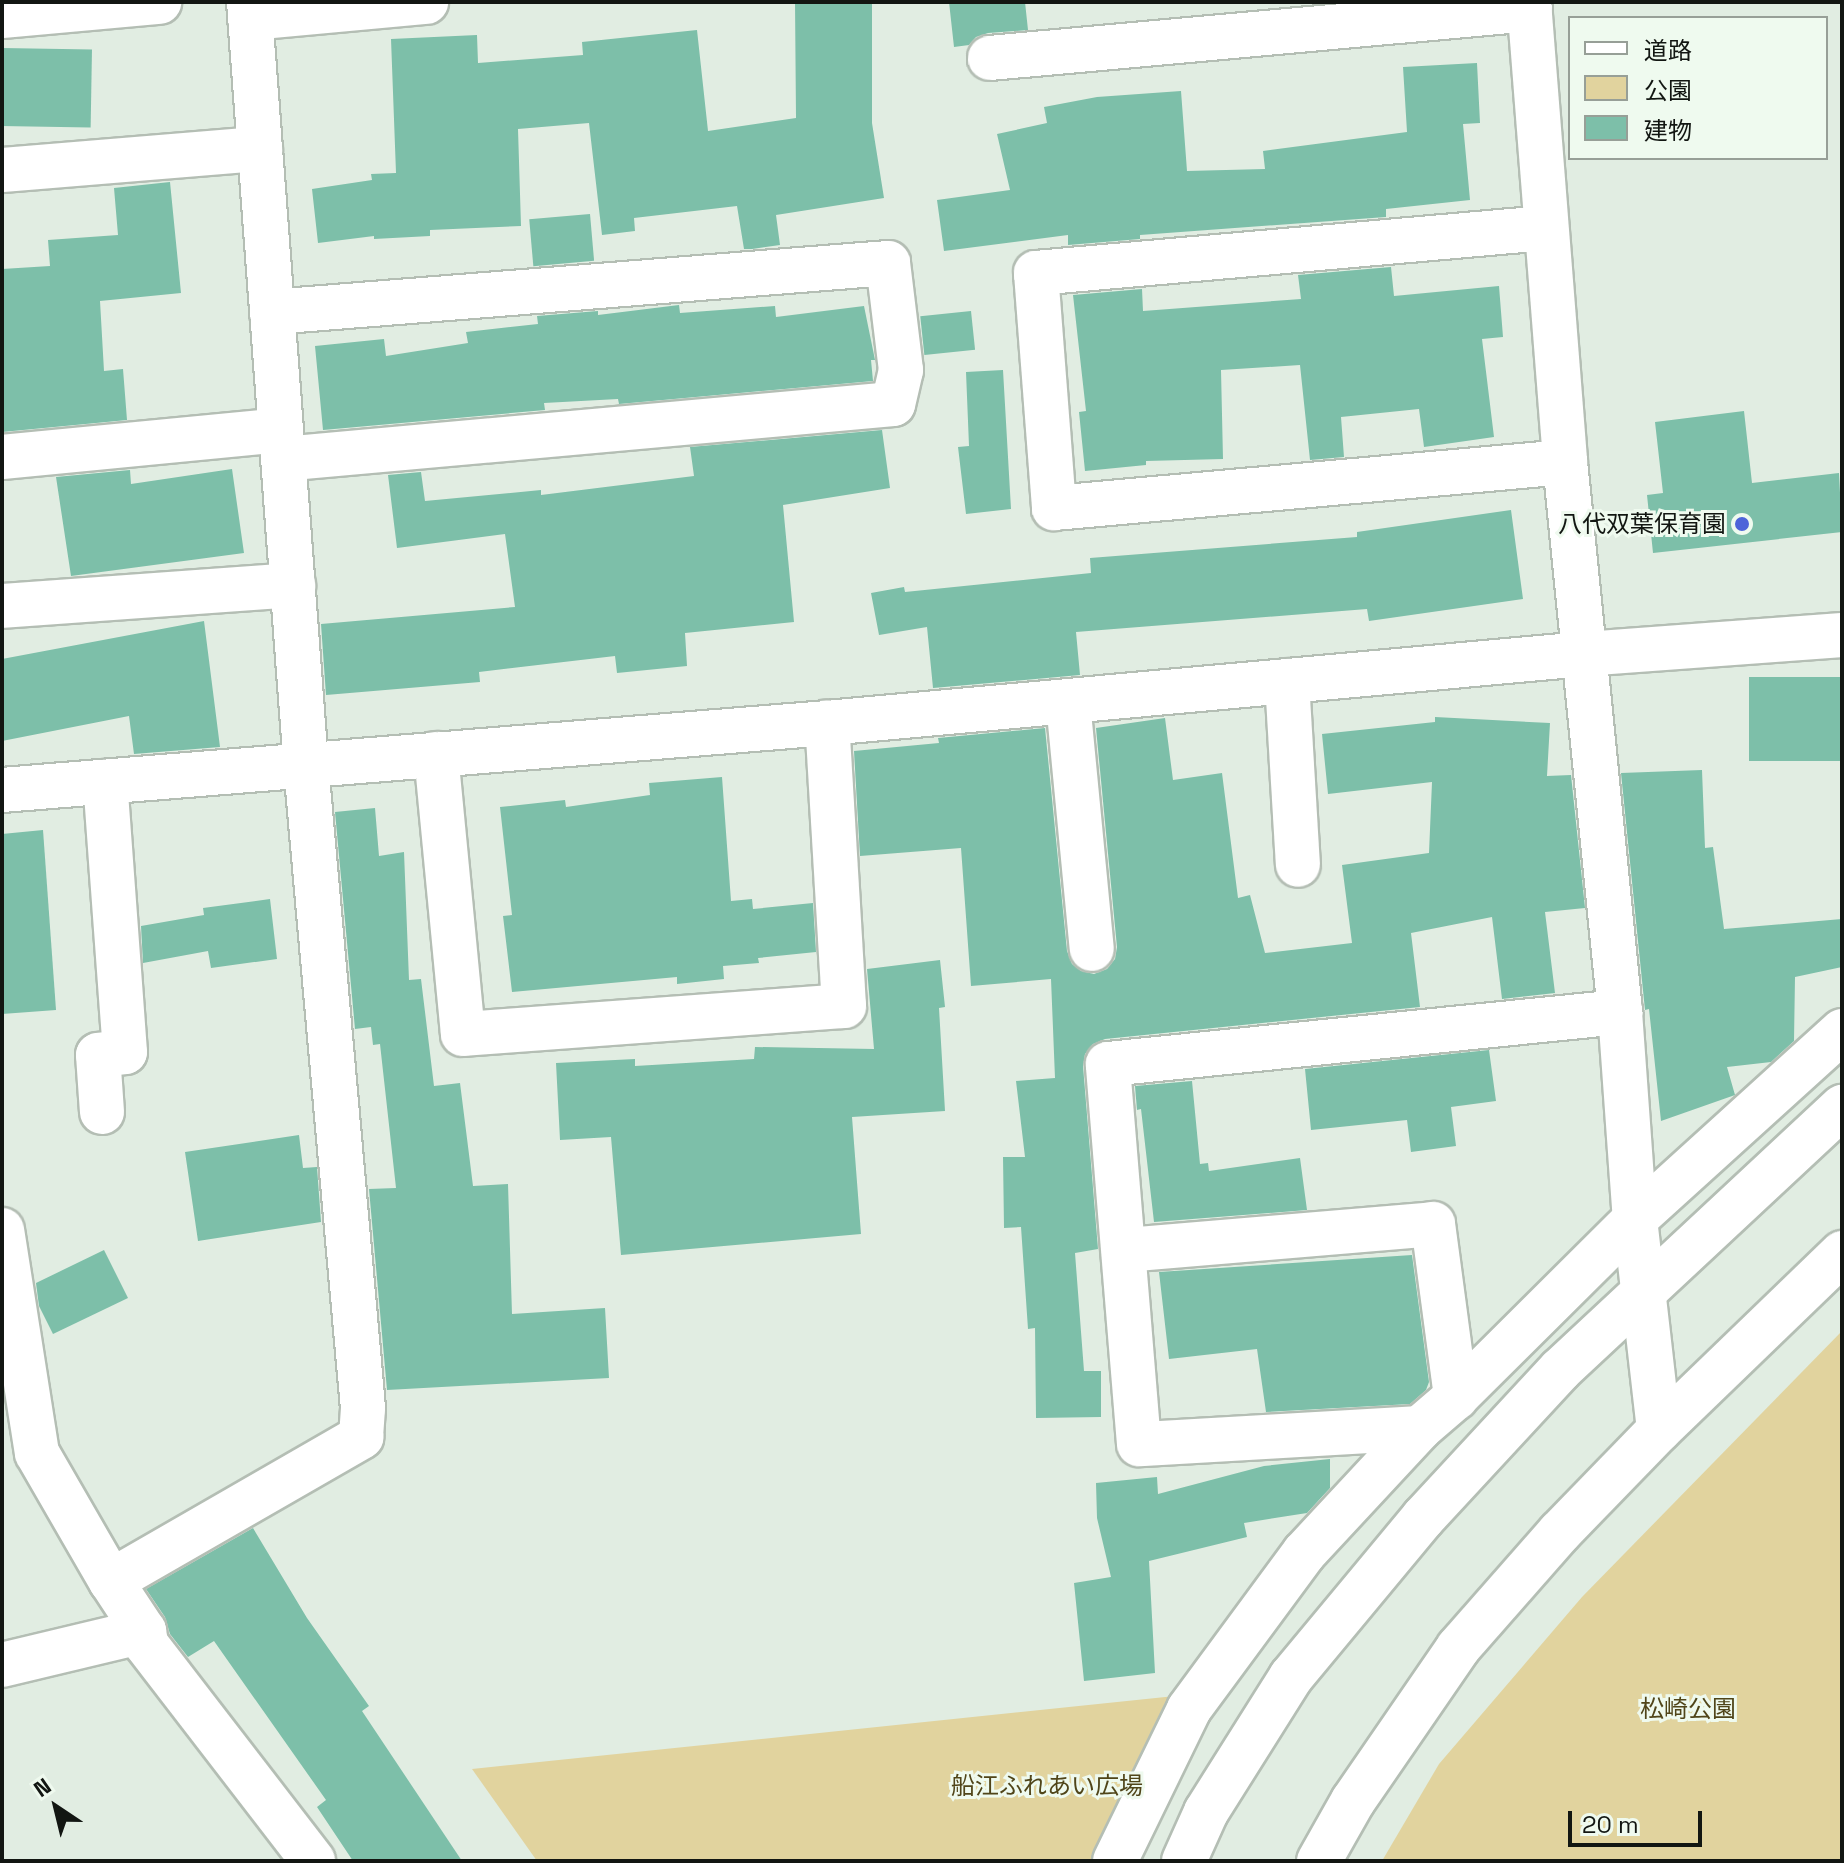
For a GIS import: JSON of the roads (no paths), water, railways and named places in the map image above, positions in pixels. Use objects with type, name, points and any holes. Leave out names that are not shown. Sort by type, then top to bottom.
[{"type":"street","points":[[2,16],[159,2]]},
{"type":"street","points":[[111,1581],[361,1437],[363,1408],[306,765],[249,10],[426,2]]},
{"type":"street","points":[[990,58],[1530,5],[1565,462],[1620,1012],[1635,1219],[1659,1430]]},
{"type":"street","points":[[2,170],[260,149]]},
{"type":"street","points":[[1545,228],[1036,273],[1054,508],[1565,462]]},
{"type":"street","points":[[2,457],[282,444],[893,404],[901,370],[888,263],[272,312]]},
{"type":"street","points":[[2,606],[293,585]]},
{"type":"street","points":[[2,790],[827,723],[1584,654],[1842,635]]},
{"type":"street","points":[[1287,681],[1298,865]]},
{"type":"street","points":[[1068,702],[1092,949]]},
{"type":"street","points":[[436,754],[463,1034],[844,1006],[827,723]]},
{"type":"street","points":[[102,1112],[98,1055],[125,1052],[105,782]]},
{"type":"street","points":[[1420,1428],[1139,1444],[1108,1064],[1620,1012]]},
{"type":"street","points":[[1115,1861],[1189,1709],[1304,1553],[1420,1428],[1456,1397],[1635,1219],[1842,1031]]},
{"type":"street","points":[[1184,1861],[1206,1812],[1291,1677],[1423,1518],[1560,1370],[1644,1295],[1842,1107]]},
{"type":"street","points":[[1125,1250],[1433,1224],[1456,1397]]},
{"type":"street","points":[[2,1230],[37,1453],[111,1581],[144,1631],[146,1644],[313,1861]]},
{"type":"street","points":[[1319,1861],[1353,1801],[1458,1648],[1560,1532],[1659,1430],[1842,1253]]},
{"type":"street","points":[[2,1665],[144,1631]]},
{"type":"place","name":"八代双葉保育園","points":[[1742,524]]},
{"type":"park label","name":"松崎公園","points":[[1688,1709]]},
{"type":"park label","name":"船江ふれあい広場","points":[[1047,1786]]}]
